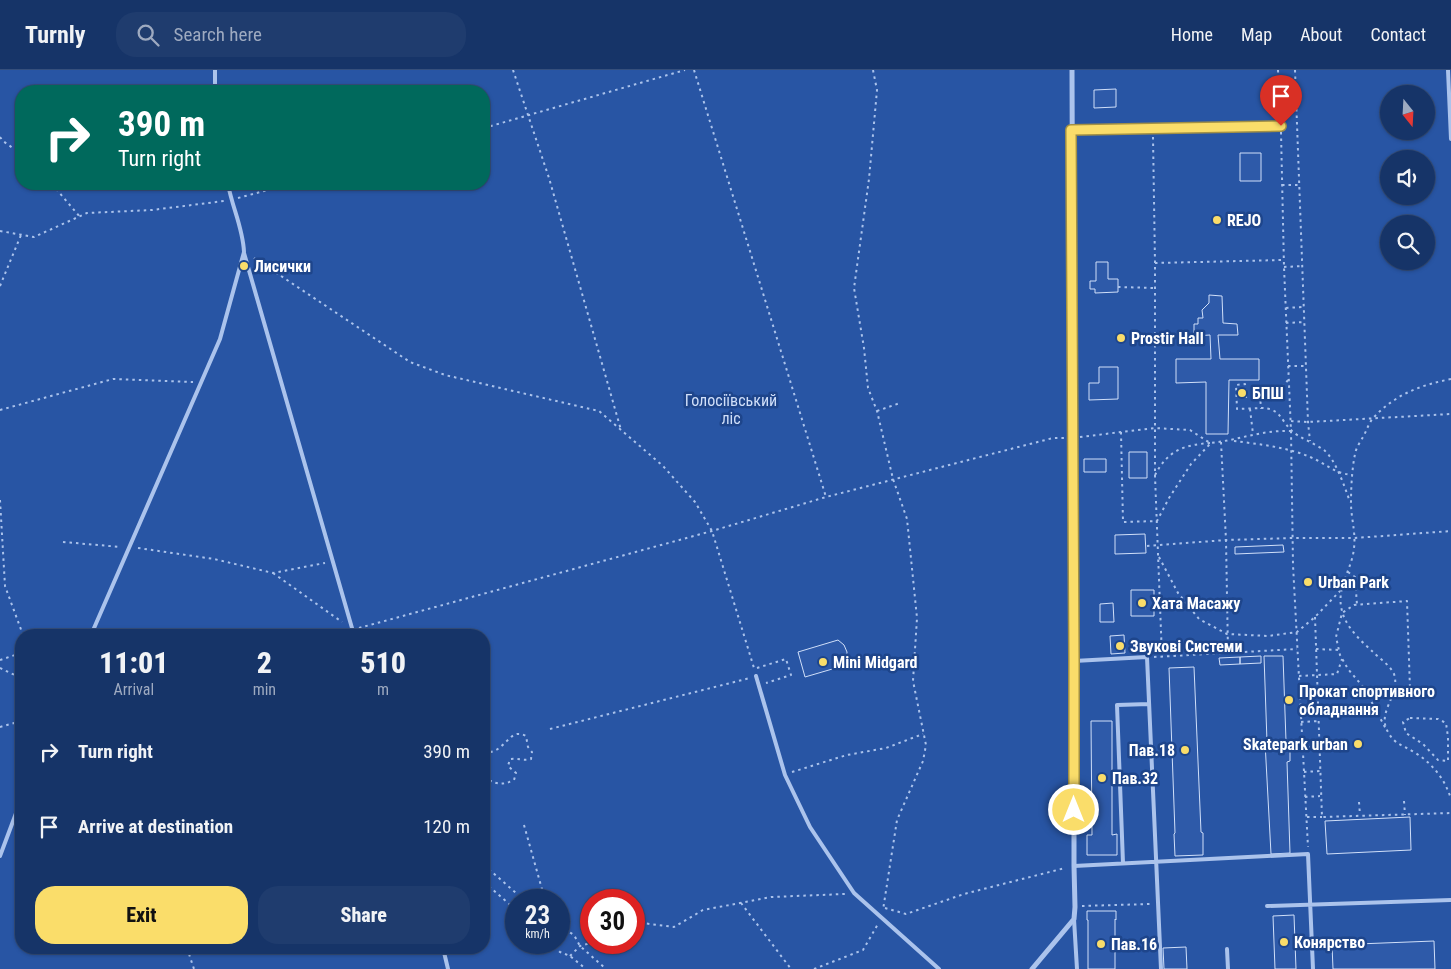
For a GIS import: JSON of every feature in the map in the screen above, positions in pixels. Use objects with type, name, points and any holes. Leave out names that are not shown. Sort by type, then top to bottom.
[{"type":"street","points":[[1032,969],[1074,919],[1075,907],[1072,70]]},
{"type":"lane","points":[[215,70],[215,85]]},
{"type":"lane","points":[[1448,70],[1451,139]]},
{"type":"lane","points":[[1071,130],[1281,126]]},
{"type":"lane","points":[[229,190],[243,239],[244,252],[352,629]]},
{"type":"lane","points":[[94,629],[220,339],[244,252]]},
{"type":"lane","points":[[1074,661],[1147,657],[1161,969]]},
{"type":"lane","points":[[756,676],[784,775],[810,827],[854,893],[939,969]]},
{"type":"lane","points":[[1123,863],[1117,705],[1149,704]]},
{"type":"lane","points":[[0,856],[15,816]]},
{"type":"lane","points":[[1074,866],[1308,854],[1312,969]]},
{"type":"lane","points":[[1267,906],[1451,900]]},
{"type":"lane","points":[[1074,919],[1077,969]]},
{"type":"lane","points":[[1227,949],[1228,969]]},
{"type":"lane","points":[[444,954],[448,969]]},
{"type":"path","points":[[514,70],[548,178],[621,430]]},
{"type":"path","points":[[490,126],[685,70]]},
{"type":"path","points":[[694,70],[826,497]]},
{"type":"path","points":[[814,969],[863,950],[881,919],[897,820],[923,761],[926,745],[913,681],[917,618],[908,519],[892,479],[877,411],[868,388],[864,348],[854,288],[869,179],[877,90],[873,70]]},
{"type":"path","points":[[1278,70],[1291,421],[1293,538],[1308,854]]},
{"type":"path","points":[[1295,70],[1303,307],[1310,441]]},
{"type":"path","points":[[1153,128],[1155,476],[1162,657]]},
{"type":"path","points":[[0,137],[15,150]]},
{"type":"path","points":[[1282,185],[1299,185]]},
{"type":"path","points":[[57,190],[80,217]]},
{"type":"path","points":[[0,231],[34,237],[87,213],[152,210],[231,200],[268,190]]},
{"type":"path","points":[[0,286],[21,235]]},
{"type":"path","points":[[244,252],[410,362],[445,375],[599,411],[663,466],[695,502],[712,531],[754,669],[786,660],[791,675],[759,685]]},
{"type":"path","points":[[1155,263],[1284,260]]},
{"type":"path","points":[[1284,267],[1302,266]]},
{"type":"path","points":[[1118,287],[1154,288]]},
{"type":"path","points":[[1286,308],[1303,307]]},
{"type":"path","points":[[1286,322],[1304,322]]},
{"type":"path","points":[[1288,366],[1306,366]]},
{"type":"path","points":[[1289,378],[1281,389],[1271,395],[1246,397],[1245,384],[1236,385],[1237,409],[1269,408],[1280,415],[1291,431]]},
{"type":"path","points":[[0,410],[113,379],[202,382]]},
{"type":"path","points":[[1158,556],[1178,593],[1199,619],[1227,634],[1268,636],[1297,632],[1315,617],[1340,591],[1348,572],[1355,538],[1351,505],[1355,452],[1373,418],[1397,398],[1424,385],[1451,379]]},
{"type":"path","points":[[1260,396],[1261,408]]},
{"type":"path","points":[[877,411],[900,403]]},
{"type":"path","points":[[1250,409],[1252,434]]},
{"type":"path","points":[[1291,421],[1308,422],[1451,414]]},
{"type":"path","points":[[367,629],[826,497],[1053,438],[1155,428],[1190,430],[1210,443]]},
{"type":"path","points":[[1233,441],[1252,434],[1273,430],[1291,431],[1310,441],[1326,452],[1339,474],[1351,505]]},
{"type":"path","points":[[1121,432],[1123,522],[1156,521]]},
{"type":"path","points":[[1155,476],[1162,463],[1176,451],[1191,445],[1233,441],[1291,451],[1310,457],[1339,474],[1352,475]]},
{"type":"path","points":[[1221,442],[1226,540],[1228,652]]},
{"type":"path","points":[[1156,521],[1191,464],[1210,443]]},
{"type":"path","points":[[0,500],[4,586],[21,629]]},
{"type":"path","points":[[1147,546],[1226,540],[1355,538],[1451,531]]},
{"type":"path","points":[[64,542],[130,547],[214,559],[273,572],[333,562]]},
{"type":"path","points":[[273,572],[348,629]]},
{"type":"path","points":[[1348,572],[1355,577],[1357,605]]},
{"type":"path","points":[[1340,591],[1342,613],[1336,637],[1342,659],[1369,696],[1387,731],[1397,744],[1412,751],[1432,765],[1448,788],[1451,798]]},
{"type":"path","points":[[1342,613],[1354,605],[1407,601],[1410,689],[1382,688],[1369,696]]},
{"type":"path","points":[[1342,613],[1349,626],[1387,664],[1394,674],[1394,696],[1384,716],[1387,731]]},
{"type":"path","points":[[1315,617],[1322,817]]},
{"type":"path","points":[[1147,657],[1298,649]]},
{"type":"path","points":[[1316,649],[1339,650]]},
{"type":"path","points":[[0,660],[15,655]]},
{"type":"path","points":[[1299,676],[1338,674],[1342,659]]},
{"type":"path","points":[[0,668],[15,675]]},
{"type":"path","points":[[550,730],[756,676]]},
{"type":"path","points":[[1410,718],[1438,719],[1446,722],[1448,761],[1438,760],[1423,744],[1406,733],[1403,722],[1410,718]]},
{"type":"path","points":[[0,726],[15,722]]},
{"type":"path","points":[[1301,722],[1319,722]]},
{"type":"path","points":[[490,752],[498,750],[514,734],[520,733],[526,736],[528,747],[532,752],[531,759],[524,761],[518,758],[510,759],[508,766],[516,772],[514,780],[499,785],[490,781]]},
{"type":"path","points":[[784,775],[804,767],[847,755],[886,748],[923,734]]},
{"type":"path","points":[[1303,748],[1320,747]]},
{"type":"path","points":[[1304,772],[1321,772]]},
{"type":"path","points":[[1305,797],[1322,796]]},
{"type":"path","points":[[1404,801],[1405,815]]},
{"type":"path","points":[[1359,802],[1360,816]]},
{"type":"path","points":[[1306,817],[1451,813]]},
{"type":"path","points":[[524,825],[542,889]]},
{"type":"path","points":[[490,870],[511,889]]},
{"type":"path","points":[[490,887],[505,900]]},
{"type":"path","points":[[740,903],[791,969]]},
{"type":"path","points":[[1075,907],[1158,904]]},
{"type":"path","points":[[570,932],[574,935],[580,946],[570,956]]},
{"type":"path","points":[[189,954],[194,969]]},
{"type":"path","points":[[565,954],[586,969]]},
{"type":"path","points":[[589,954],[606,969]]},
{"type":"green space","name":"Голосіївський ліс","points":[[0,70],[1451,70],[1451,969],[0,969]]},
{"type":"building","points":[[1116,89],[1116,107],[1094,108],[1094,90]]},
{"type":"building","name":"REJO","points":[[1240,153],[1261,153],[1261,181],[1240,181]]},
{"type":"building","points":[[1096,262],[1108,262],[1108,279],[1118,279],[1118,292],[1095,293],[1095,289],[1090,289],[1090,281],[1096,281]]},
{"type":"building","points":[[1209,295],[1222,296],[1223,323],[1237,324],[1238,335],[1218,335],[1220,359],[1259,359],[1259,380],[1229,380],[1228,434],[1206,434],[1206,382],[1176,383],[1176,359],[1211,359],[1210,335],[1194,336],[1194,324],[1198,324],[1198,318],[1203,318],[1202,310],[1209,303]]},
{"type":"building","points":[[1099,367],[1118,367],[1118,399],[1089,400],[1089,383],[1099,383]]},
{"type":"building","points":[[1129,452],[1147,452],[1147,478],[1129,478]]},
{"type":"building","points":[[1084,459],[1106,459],[1106,472],[1084,472]]},
{"type":"building","points":[[1145,534],[1146,553],[1115,554],[1115,535]]},
{"type":"building","points":[[1283,545],[1284,552],[1235,554],[1235,547]]},
{"type":"building","name":"Хата Масажу","points":[[1131,590],[1154,590],[1154,616],[1131,616]]},
{"type":"building","points":[[1113,603],[1114,622],[1100,622],[1100,604]]},
{"type":"building","points":[[1124,635],[1125,653],[1111,654],[1110,636]]},
{"type":"building","name":"Mini Midgard","points":[[838,640],[844,645],[847,652],[846,665],[805,677],[798,652]]},
{"type":"building","points":[[1261,656],[1261,663],[1240,664],[1240,657]]},
{"type":"building","points":[[1264,656],[1283,656],[1286,741],[1290,741],[1290,761],[1287,762],[1290,853],[1271,854],[1265,742],[1267,742]]},
{"type":"building","points":[[1240,657],[1240,664],[1220,665],[1219,658]]},
{"type":"building","name":"Пав.18","points":[[1194,667],[1203,855],[1175,856],[1169,668]]},
{"type":"building","name":"Пав.32","points":[[1091,721],[1112,721],[1112,835],[1117,834],[1117,855],[1087,855],[1087,835],[1092,835]]},
{"type":"building","points":[[1410,817],[1411,850],[1327,854],[1325,821]]},
{"type":"building","name":"Пав.16","points":[[1087,911],[1116,911],[1115,969],[1088,969]]},
{"type":"building","name":"Конярство","points":[[1294,915],[1296,969],[1275,969],[1273,916]]},
{"type":"building","points":[[1434,941],[1435,969],[1333,969],[1332,945]]},
{"type":"building","points":[[1186,947],[1187,969],[1164,969],[1163,948]]},
{"type":"place","name":"REJO","points":[[1217,220]]},
{"type":"place","name":"Лисички","points":[[244,266]]},
{"type":"place","name":"Prostir Hall","points":[[1121,338]]},
{"type":"place","name":"БПШ","points":[[1242,393]]},
{"type":"place","name":"Urban Park","points":[[1308,582]]},
{"type":"place","name":"Хата Масажу","points":[[1142,603]]},
{"type":"place","name":"Звукові Системи","points":[[1120,646]]},
{"type":"place","name":"Mini Midgard","points":[[823,662]]},
{"type":"place","name":"Прокат спортивного обладнання","points":[[1289,700]]},
{"type":"place","name":"Skatepark urban","points":[[1358,744]]},
{"type":"place","name":"Пав.18","points":[[1185,750]]},
{"type":"place","name":"Пав.32","points":[[1102,778]]},
{"type":"place","name":"Конярство","points":[[1284,942]]},
{"type":"place","name":"Пав.16","points":[[1101,944]]},
{"type":"route","points":[[1074,810],[1071,130],[1281,126]]}]
